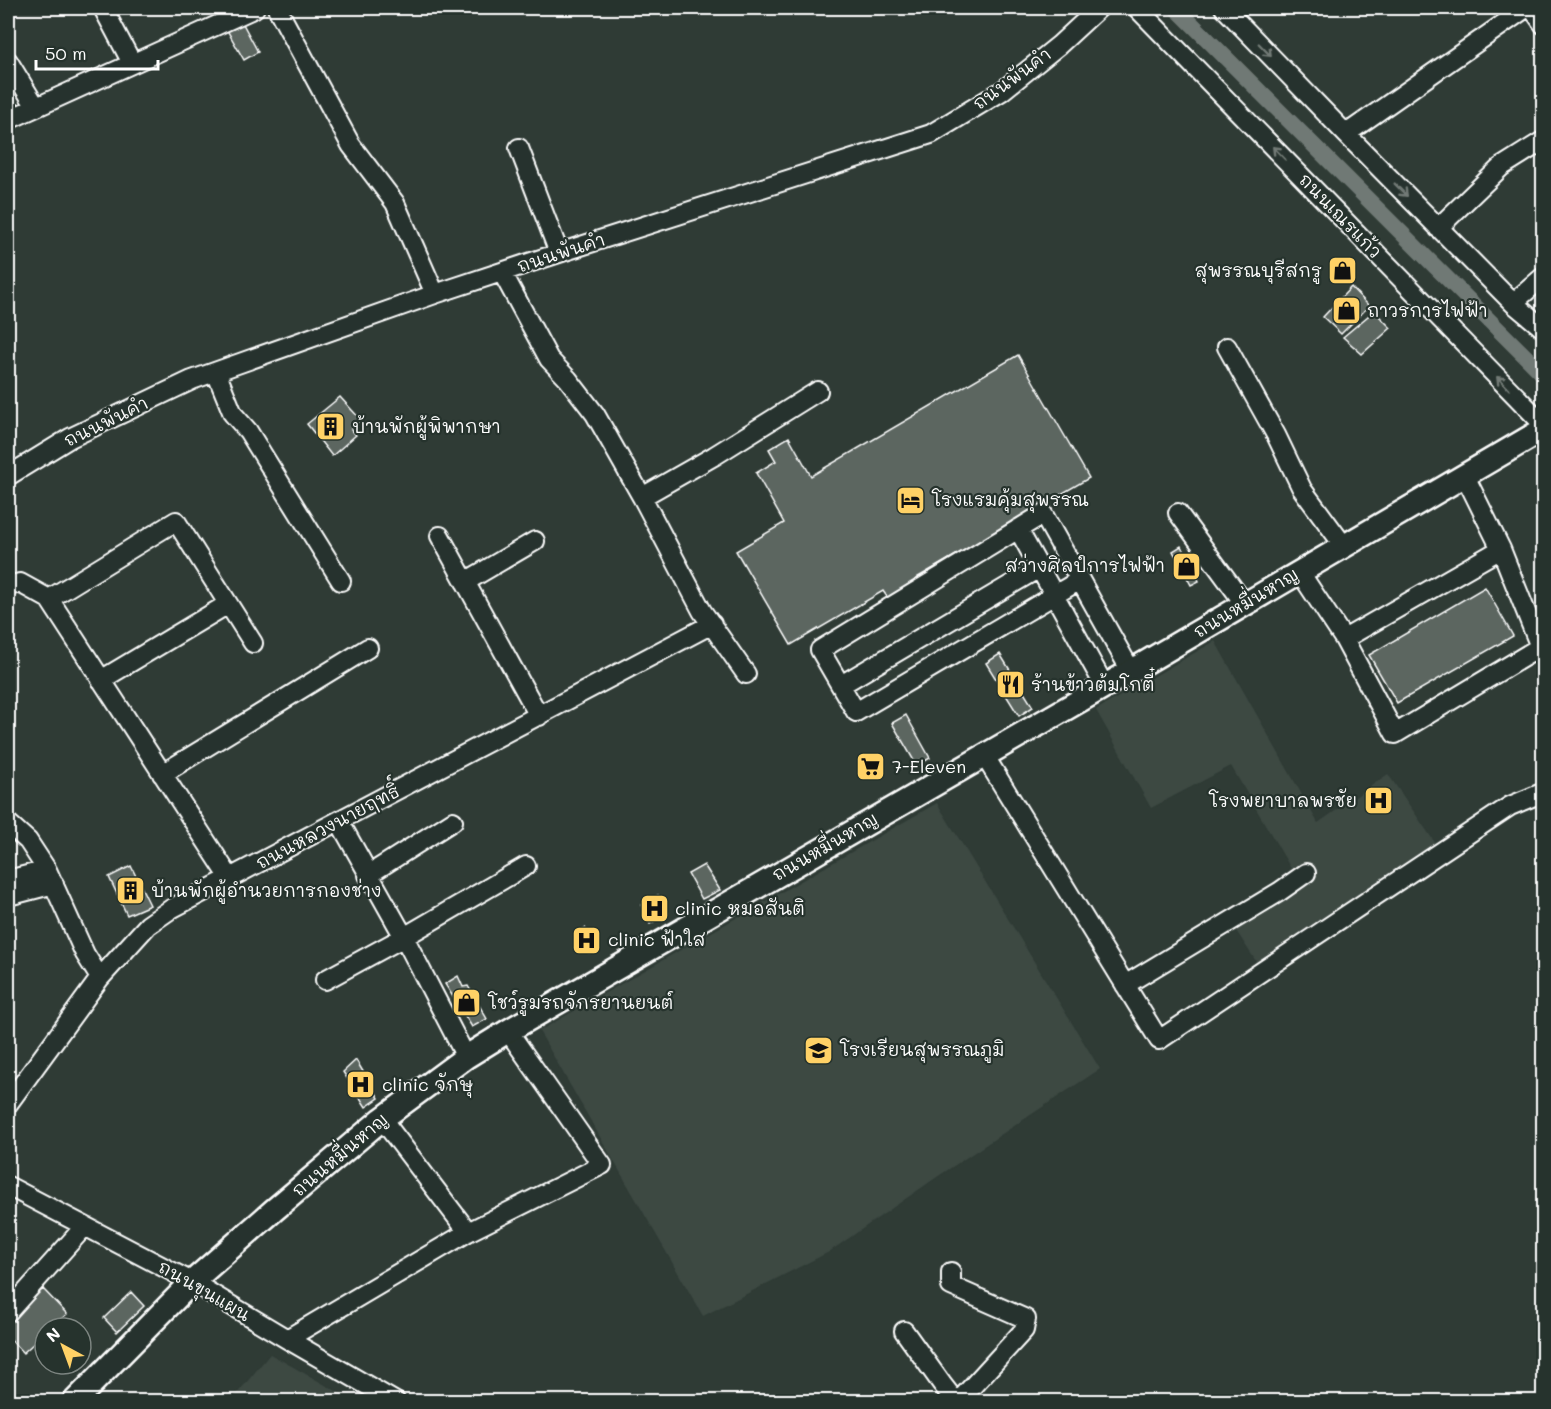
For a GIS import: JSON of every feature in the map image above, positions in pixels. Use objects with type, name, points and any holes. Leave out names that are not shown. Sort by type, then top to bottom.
[{"type":"main road","name":"ถนนหมื่นหาญ","points":[[74,1401],[192,1282],[273,1210],[382,1119],[466,1056],[984,754],[1131,671],[1465,476],[1544,427]]},
{"type":"street","points":[[103,8],[132,63]]},
{"type":"street","points":[[8,120],[255,8]]},
{"type":"street","points":[[277,8],[351,146],[395,203],[435,294]]},
{"type":"street","name":"ถนนพันคำ","points":[[8,476],[70,438],[192,380],[435,294],[931,134],[1002,91],[1059,45],[1099,8]]},
{"type":"street","name":"ถนนเณรแก้ว","points":[[1137,8],[1544,427]]},
{"type":"street","points":[[1224,8],[1438,228],[1513,303],[1544,329]]},
{"type":"street","points":[[1347,134],[1526,8]]},
{"type":"street","points":[[1532,8],[1544,25]]},
{"type":"street","points":[[8,61],[36,107]]},
{"type":"street","points":[[1438,228],[1501,167],[1544,140]]},
{"type":"street","points":[[519,148],[559,253]]},
{"type":"street","points":[[502,272],[549,359],[595,414],[702,610],[746,674]]},
{"type":"street","points":[[1513,303],[1544,276]]},
{"type":"street","points":[[1227,347],[1276,435],[1302,489],[1344,546]]},
{"type":"street","points":[[216,372],[233,414],[248,432],[341,581]]},
{"type":"street","points":[[642,497],[714,456],[818,391]]},
{"type":"street","points":[[1299,572],[1344,639],[1395,734],[1540,647],[1501,549],[1465,476]]},
{"type":"street","points":[[1178,513],[1244,603]]},
{"type":"street","points":[[1080,580],[856,712],[820,650],[1043,514],[1080,580],[1131,671]]},
{"type":"street","points":[[49,599],[176,521],[253,643]]},
{"type":"street","points":[[1018,529],[1104,685]]},
{"type":"street","points":[[440,536],[539,716]]},
{"type":"street","points":[[465,582],[535,541]]},
{"type":"street","points":[[1344,639],[1501,549]]},
{"type":"street","points":[[841,686],[1040,568]]},
{"type":"street","points":[[8,586],[20,583],[49,599],[230,878]]},
{"type":"street","points":[[101,680],[228,604]]},
{"type":"street","name":"ถนนหลวงนายฤทธิ์","points":[[8,1104],[100,978],[148,925],[171,909],[712,624]]},
{"type":"street","points":[[162,774],[368,648]]},
{"type":"street","points":[[984,754],[1159,1040],[1509,806],[1544,792]]},
{"type":"street","points":[[339,821],[404,937],[466,1056]]},
{"type":"street","points":[[368,875],[453,821]]},
{"type":"street","points":[[8,824],[28,841],[50,877],[85,954],[100,978]]},
{"type":"street","points":[[325,980],[526,866]]},
{"type":"street","points":[[1125,985],[1279,892],[1306,873]]},
{"type":"street","points":[[8,880],[50,877]]},
{"type":"street","points":[[8,896],[50,877]]},
{"type":"street","points":[[287,1339],[468,1232],[602,1166],[508,1031]]},
{"type":"street","points":[[382,1119],[468,1232]]},
{"type":"street","name":"ถนนขุนแผน","points":[[8,1186],[192,1282],[396,1401]]},
{"type":"street","points":[[8,1312],[85,1226]]},
{"type":"street","points":[[904,1331],[957,1401],[1024,1330],[1026,1320],[951,1286],[951,1272]]},
{"type":"shaded area","name":"โรงพยาบาลพรชัย","points":[[1215,641],[1318,823],[1388,774],[1438,847],[1259,966],[1233,926],[1300,884],[1231,766],[1151,808],[1096,710]]},
{"type":"shaded area","name":"โรงเรียนสุพรรณภูมิ","points":[[937,803],[1100,1069],[829,1252],[703,1316],[539,1031]]},
{"type":"shaded area","points":[[270,1354],[354,1401],[231,1401]]},
{"type":"building","points":[[242,22],[258,52],[244,60],[227,30]]},
{"type":"building","name":"ถาวรการไฟฟ้า","points":[[1351,287],[1369,306],[1341,334],[1323,317]]},
{"type":"building","points":[[1374,311],[1391,328],[1362,354],[1343,337]]},
{"type":"building","name":"โรงแรมคุ้มสุพรรณ","points":[[1018,355],[1089,478],[918,577],[921,584],[890,601],[883,591],[791,645],[736,551],[784,523],[756,473],[776,461],[769,449],[789,437],[811,476]]},
{"type":"building","name":"บ้านพักผู้พิพากษา","points":[[340,397],[361,420],[351,429],[356,435],[332,456],[307,424]]},
{"type":"building","name":"สว่างศิลป์การไฟฟ้า","points":[[1181,546],[1199,581],[1191,585],[1173,551]]},
{"type":"building","points":[[1485,587],[1513,636],[1397,703],[1369,655]]},
{"type":"building","name":"ร้านข้าวต้มโกตี๋","points":[[1000,654],[1033,707],[1019,716],[986,663]]},
{"type":"building","points":[[906,715],[930,758],[917,766],[892,723]]},
{"type":"building","points":[[704,865],[720,890],[702,899],[688,874]]},
{"type":"building","name":"บ้านพักผู้อำนวยการกองช่าง","points":[[131,866],[150,905],[127,915],[109,877]]},
{"type":"building","name":"clinic หมอสันติ","points":[[658,895],[668,913],[650,924],[641,905]]},
{"type":"building","name":"clinic ฟ้าใส","points":[[585,928],[597,948],[589,953],[578,932]]},
{"type":"building","name":"โชว์รูมรถจักรยานยนต์","points":[[458,976],[463,987],[468,986],[487,1019],[472,1027],[445,984]]},
{"type":"building","name":"clinic จักษุ","points":[[356,1060],[379,1098],[366,1107],[343,1072]]},
{"type":"building","points":[[43,1289],[67,1314],[65,1316],[33,1316],[33,1344],[23,1353],[8,1337],[8,1322]]},
{"type":"building","points":[[131,1292],[144,1306],[117,1332],[104,1318]]},
{"type":"waterway","points":[[1176,8],[1544,375]]},
{"type":"place","name":"สุพรรณบุรีสกรู","points":[[1343,271]]},
{"type":"place","name":"ถาวรการไฟฟ้า","points":[[1346,311]]},
{"type":"place","name":"บ้านพักผู้พิพากษา","points":[[331,427]]},
{"type":"place","name":"โรงแรมคุ้มสุพรรณ","points":[[911,500]]},
{"type":"place","name":"สว่างศิลป์การไฟฟ้า","points":[[1186,566]]},
{"type":"place","name":"ร้านข้าวต้มโกตี๋","points":[[1010,685]]},
{"type":"place","name":"7-Eleven","points":[[871,767]]},
{"type":"place","name":"โรงพยาบาลพรชัย","points":[[1378,801]]},
{"type":"place","name":"บ้านพักผู้อำนวยการกองช่าง","points":[[130,891]]},
{"type":"place","name":"clinic หมอสันติ","points":[[654,909]]},
{"type":"place","name":"clinic ฟ้าใส","points":[[587,940]]},
{"type":"place","name":"โชว์รูมรถจักรยานยนต์","points":[[467,1003]]},
{"type":"place","name":"โรงเรียนสุพรรณภูมิ","points":[[819,1050]]},
{"type":"place","name":"clinic จักษุ","points":[[361,1085]]}]
